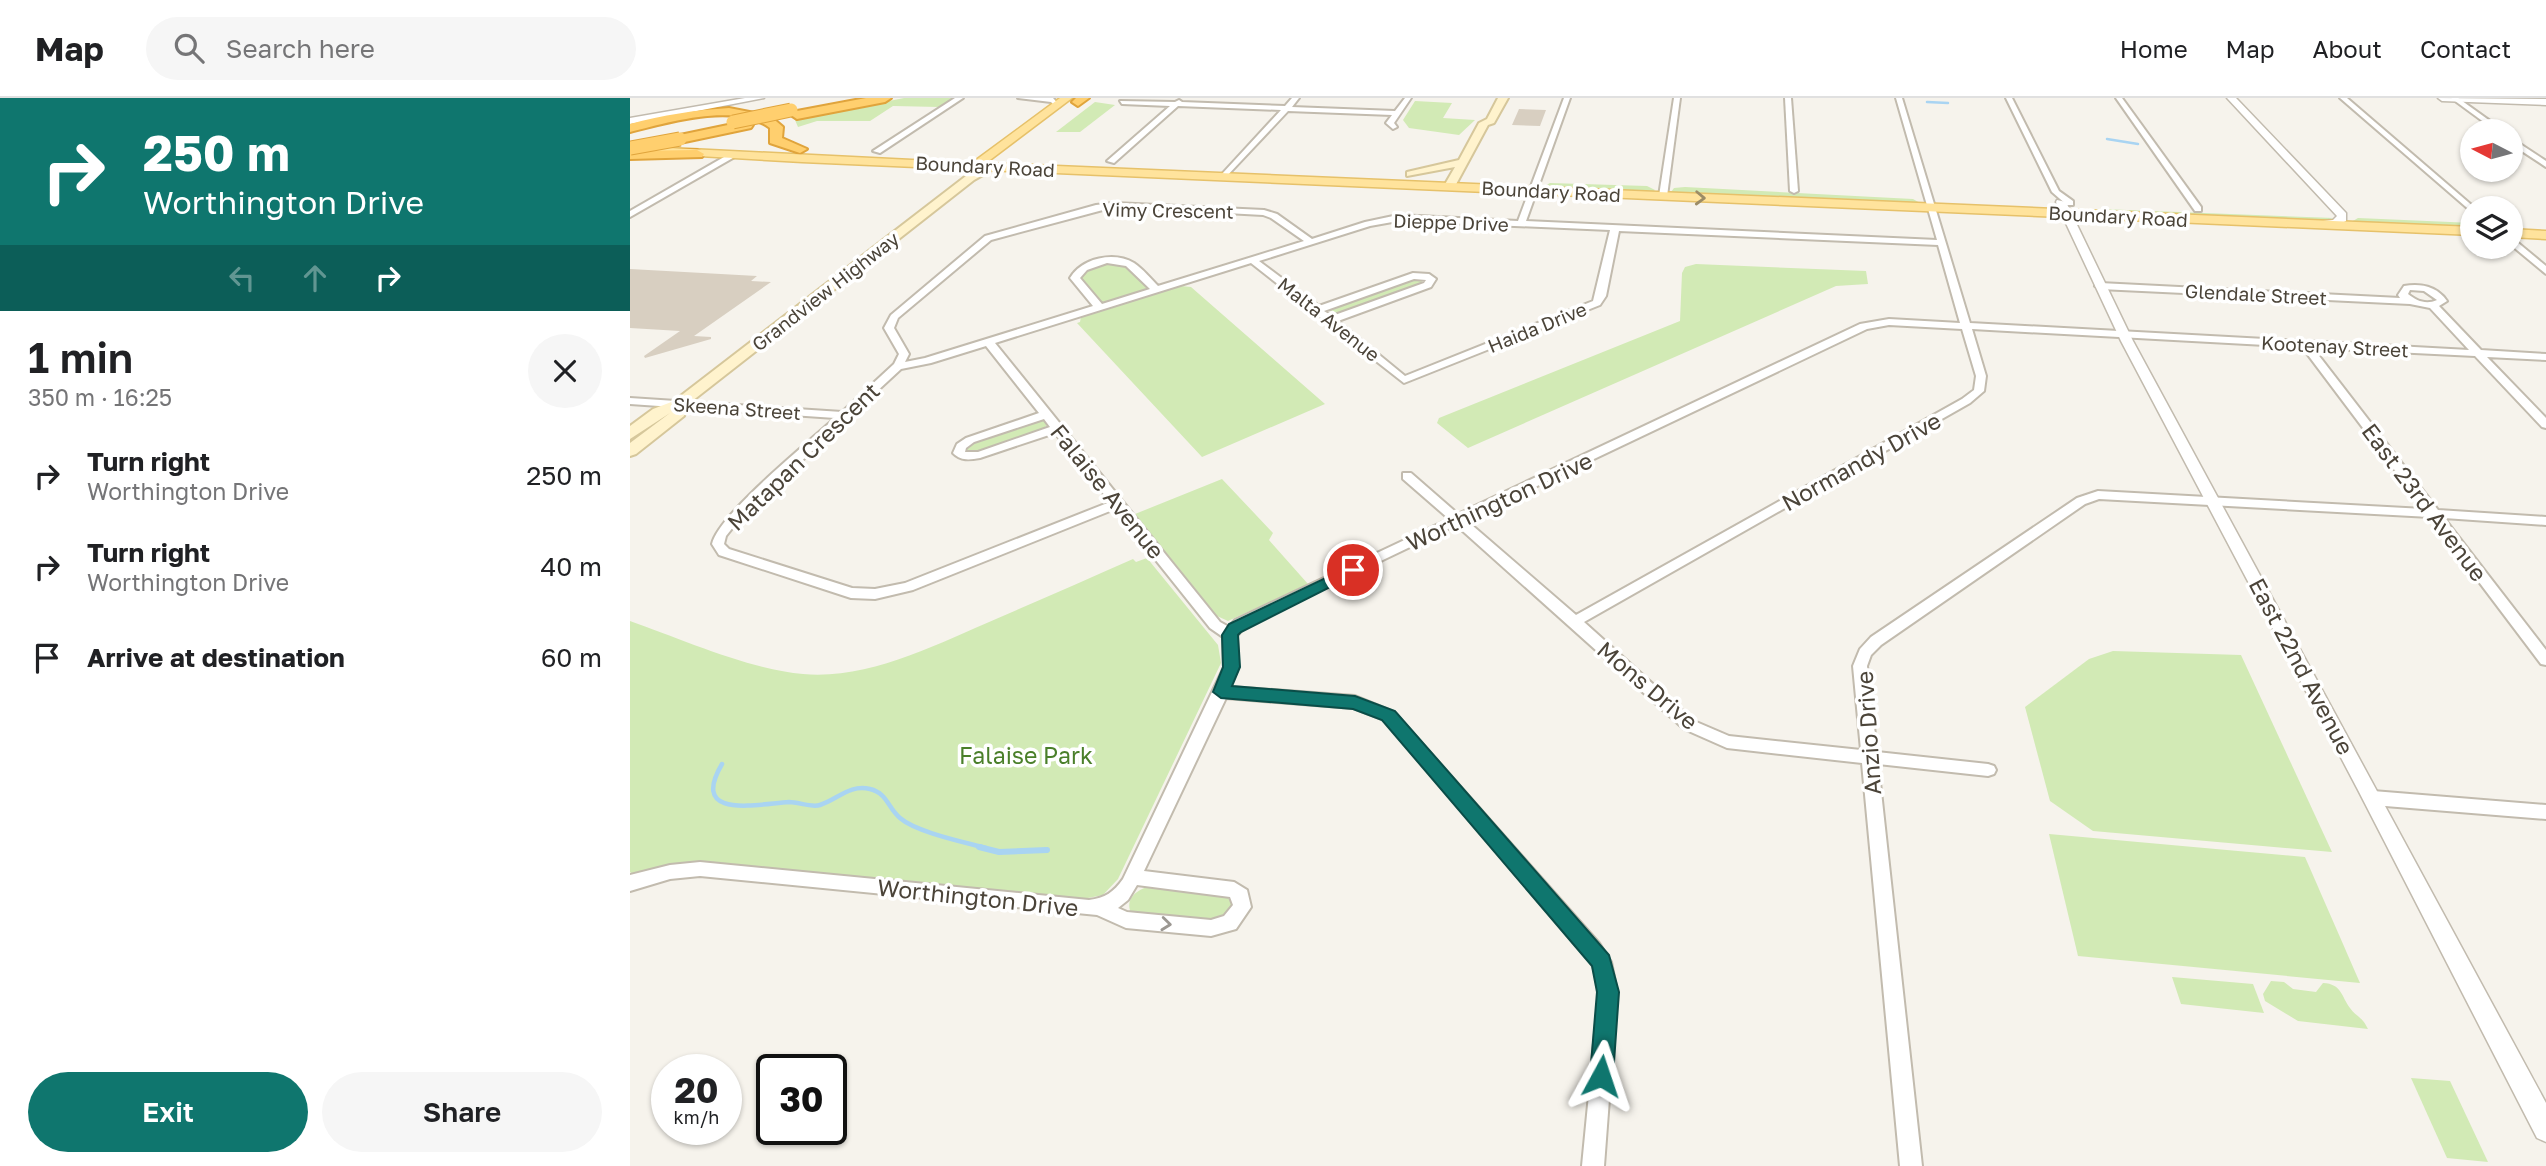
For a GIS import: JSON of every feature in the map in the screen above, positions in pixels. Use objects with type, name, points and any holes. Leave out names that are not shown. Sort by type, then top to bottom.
[{"type":"highway","points":[[630,148],[747,125],[854,98]]},
{"type":"highway","points":[[630,142],[733,122],[884,98]]},
{"type":"highway","points":[[630,128],[684,116],[748,114],[774,122],[778,127],[775,140],[800,149]]},
{"type":"highway","points":[[630,155],[697,154]]},
{"type":"main road","points":[[1458,181],[1462,162],[1484,123],[1491,121],[1503,98]]},
{"type":"main road","points":[[991,161],[1051,102],[1076,99]]},
{"type":"main road","points":[[991,161],[1007,157],[1076,99]]},
{"type":"main road","points":[[1458,181],[1494,124],[1491,121]]},
{"type":"main road","name":"Boundary Road","points":[[630,142],[877,151],[1225,176],[1458,181],[1930,203],[2061,203],[2460,220]]},
{"type":"main road","name":"Boundary Road","points":[[630,148],[697,154],[847,160],[972,172],[991,161]]},
{"type":"main road","points":[[847,160],[877,151]]},
{"type":"main road","name":"Boundary Road","points":[[1007,157],[1411,174],[1458,181]]},
{"type":"main road","points":[[1411,174],[1462,162]]},
{"type":"main road","name":"Grandview Highway","points":[[630,434],[658,412],[679,404],[972,172]]},
{"type":"main road","name":"Boundary Road","points":[[1663,190],[1794,191],[1930,203]]},
{"type":"main road","name":"Boundary Road","points":[[2061,203],[2093,208],[2321,214],[2460,230]]},
{"type":"main road","points":[[2523,223],[2546,224]]},
{"type":"main road","points":[[2523,234],[2546,235]]},
{"type":"main road","name":"Grandview Highway","points":[[630,451],[679,413],[679,404]]},
{"type":"street","points":[[630,121],[760,98]]},
{"type":"street","points":[[877,151],[960,98]]},
{"type":"street","points":[[1021,98],[1051,102]]},
{"type":"street","points":[[1111,161],[1184,98]]},
{"type":"street","points":[[1225,176],[1296,98]]},
{"type":"street","points":[[1318,110],[1328,98]]},
{"type":"street","points":[[1392,127],[1390,123],[1408,98]]},
{"type":"street","points":[[1521,224],[1567,98]]},
{"type":"street","points":[[1663,190],[1677,98]]},
{"type":"street","points":[[1788,98],[1794,191]]},
{"type":"street","name":"Normandy Drive","points":[[1575,621],[1966,401],[1979,391],[1981,376],[1899,98]]},
{"type":"street","points":[[2009,98],[2061,203]]},
{"type":"street","points":[[2119,98],[2198,209]]},
{"type":"street","points":[[2231,98],[2321,214]]},
{"type":"street","points":[[2343,98],[2460,200]]},
{"type":"street","points":[[2442,98],[2546,102]]},
{"type":"street","points":[[2455,98],[2484,119]]},
{"type":"street","points":[[1122,102],[1397,113]]},
{"type":"street","points":[[2524,149],[2546,165]]},
{"type":"street","points":[[630,214],[734,155]]},
{"type":"street","name":"East 22nd Avenue","points":[[2061,203],[2124,335],[2373,798],[2546,1129]]},
{"type":"street","name":"Vimy Crescent","points":[[898,366],[904,354],[889,328],[894,317],[977,246],[1002,233],[1114,205],[1264,213],[1274,216],[1311,242]]},
{"type":"street","name":"Dieppe Drive","points":[[898,366],[927,361],[989,343],[1375,222],[1398,218],[1942,243]]},
{"type":"street","name":"Haida Drive","points":[[1404,380],[1597,303],[1601,296],[1615,229]]},
{"type":"street","points":[[2523,251],[2546,271]]},
{"type":"street","name":"Malta Avenue","points":[[1252,260],[1404,380]]},
{"type":"street","points":[[1100,308],[1074,278],[1079,270],[1086,266],[1111,261],[1125,262],[1157,290]]},
{"type":"street","points":[[1317,310],[1413,276],[1422,275],[1432,279],[1428,285],[1329,320]]},
{"type":"street","name":"Glendale Street","points":[[2100,286],[2412,301],[2432,305]]},
{"type":"street","points":[[2412,301],[2403,295],[2407,289],[2426,289],[2442,298],[2438,304],[2432,305]]},
{"type":"street","points":[[2432,305],[2546,425]]},
{"type":"street","name":"Worthington Drive","points":[[630,883],[670,872],[700,870],[1100,908],[1120,896],[1132,877],[1221,692],[1231,667],[1230,635],[1240,623],[1864,326],[1878,322],[2124,335]]},
{"type":"street","name":"Kootenay Street","points":[[2124,335],[2546,357]]},
{"type":"street","name":"Falaise Avenue","points":[[989,343],[1214,625],[1230,635]]},
{"type":"street","name":"East 23rd Avenue","points":[[2305,344],[2546,660]]},
{"type":"street","name":"Matapan Crescent","points":[[898,366],[728,522],[719,544],[724,552],[851,593],[875,594],[908,587],[1118,503]]},
{"type":"street","name":"Skeena Street","points":[[630,401],[844,415]]},
{"type":"street","points":[[1046,414],[970,440],[961,446],[959,453],[967,457],[980,455],[1058,428]]},
{"type":"street","name":"Mons Drive","points":[[1407,476],[1575,621],[1689,725],[1727,742],[1988,770]]},
{"type":"street","name":"Anzio Drive","points":[[1911,1166],[1860,666],[1865,653],[1876,641],[2090,497],[2109,495],[2212,500]]},
{"type":"street","points":[[2212,500],[2546,521]]},
{"type":"street","points":[[1221,692],[1355,702],[1388,716],[1593,949],[1602,962],[1608,992],[1593,1166]]},
{"type":"street","points":[[2373,798],[2546,812]]},
{"type":"street","points":[[1100,908],[1126,920],[1211,928],[1230,923],[1242,907],[1241,895],[1234,890],[1132,877]]},
{"type":"green space","points":[[904,98],[955,98],[939,107],[893,106],[870,121],[817,121],[798,127],[795,120]]},
{"type":"green space","points":[[1415,101],[1452,103],[1443,118],[1475,120],[1459,135],[1409,128],[1403,120]]},
{"type":"green space","points":[[1095,102],[1115,105],[1080,132],[1056,132]]},
{"type":"green space","points":[[1550,183],[1647,186],[1655,190],[1543,187]]},
{"type":"green space","points":[[1674,188],[1913,199],[1920,203],[1671,192]]},
{"type":"green space","points":[[2101,209],[2334,218],[2318,221],[2082,211]]},
{"type":"green space","points":[[2358,218],[2460,222],[2460,228],[2353,221]]},
{"type":"green space","points":[[1115,262],[1125,264],[1157,293],[1181,286],[1191,287],[1325,404],[1202,457],[1077,323],[1081,317],[1105,309],[1077,278],[1080,272]]},
{"type":"green space","points":[[1696,264],[1866,271],[1868,284],[1836,286],[1468,448],[1437,423],[1439,418],[1680,321],[1682,273],[1685,267]]},
{"type":"green space","points":[[1420,279],[1423,283],[1419,286],[1340,314],[1329,311],[1406,281]]},
{"type":"green space","points":[[1044,420],[1048,424],[1042,430],[977,453],[964,450],[969,444]]},
{"type":"green space","points":[[1222,479],[1273,533],[1269,540],[1308,584],[1228,621],[1217,616],[1135,514]]},
{"type":"green space","name":"Falaise Park","points":[[1147,558],[1218,645],[1221,663],[1118,879],[1103,895],[1083,899],[703,861],[670,864],[634,875],[630,872],[630,621],[761,667],[803,674],[853,671],[878,666],[926,649],[1133,559],[1136,562]]},
{"type":"green space","points":[[2113,651],[2241,655],[2332,852],[2093,831],[2050,801],[2025,707],[2089,659]]},
{"type":"green space","points":[[2049,834],[2305,857],[2360,983],[2078,956]]},
{"type":"green space","points":[[1147,887],[1223,895],[1231,900],[1231,910],[1224,917],[1212,920],[1131,913],[1130,900]]},
{"type":"green space","points":[[2172,977],[2253,984],[2264,1013],[2181,1004]]},
{"type":"green space","points":[[2271,981],[2284,982],[2293,989],[2316,992],[2323,983],[2334,986],[2368,1029],[2298,1021],[2265,1001],[2263,994]]},
{"type":"green space","points":[[2411,1078],[2450,1081],[2488,1162],[2447,1158]]},
{"type":"building","points":[[1519,109],[1546,110],[1540,126],[1512,125]]},
{"type":"building","points":[[630,269],[757,276],[751,281],[771,282],[694,336],[711,339],[645,358],[644,356],[680,331],[630,328]]},
{"type":"waterway","points":[[1927,102],[1948,103]]},
{"type":"waterway","points":[[2107,139],[2138,144]]},
{"type":"waterway","points":[[722,764],[714,782],[714,794],[720,801],[731,805],[789,802],[816,806],[850,790],[870,789],[884,797],[896,814],[907,823],[941,836],[986,848]]},
{"type":"waterway","points":[[979,847],[999,852],[1047,850]]},
{"type":"route","points":[[1353,570],[1240,623],[1230,635],[1233,652],[1231,667],[1221,692],[1355,702],[1388,716],[1602,962],[1608,992],[1601,1076]]}]
